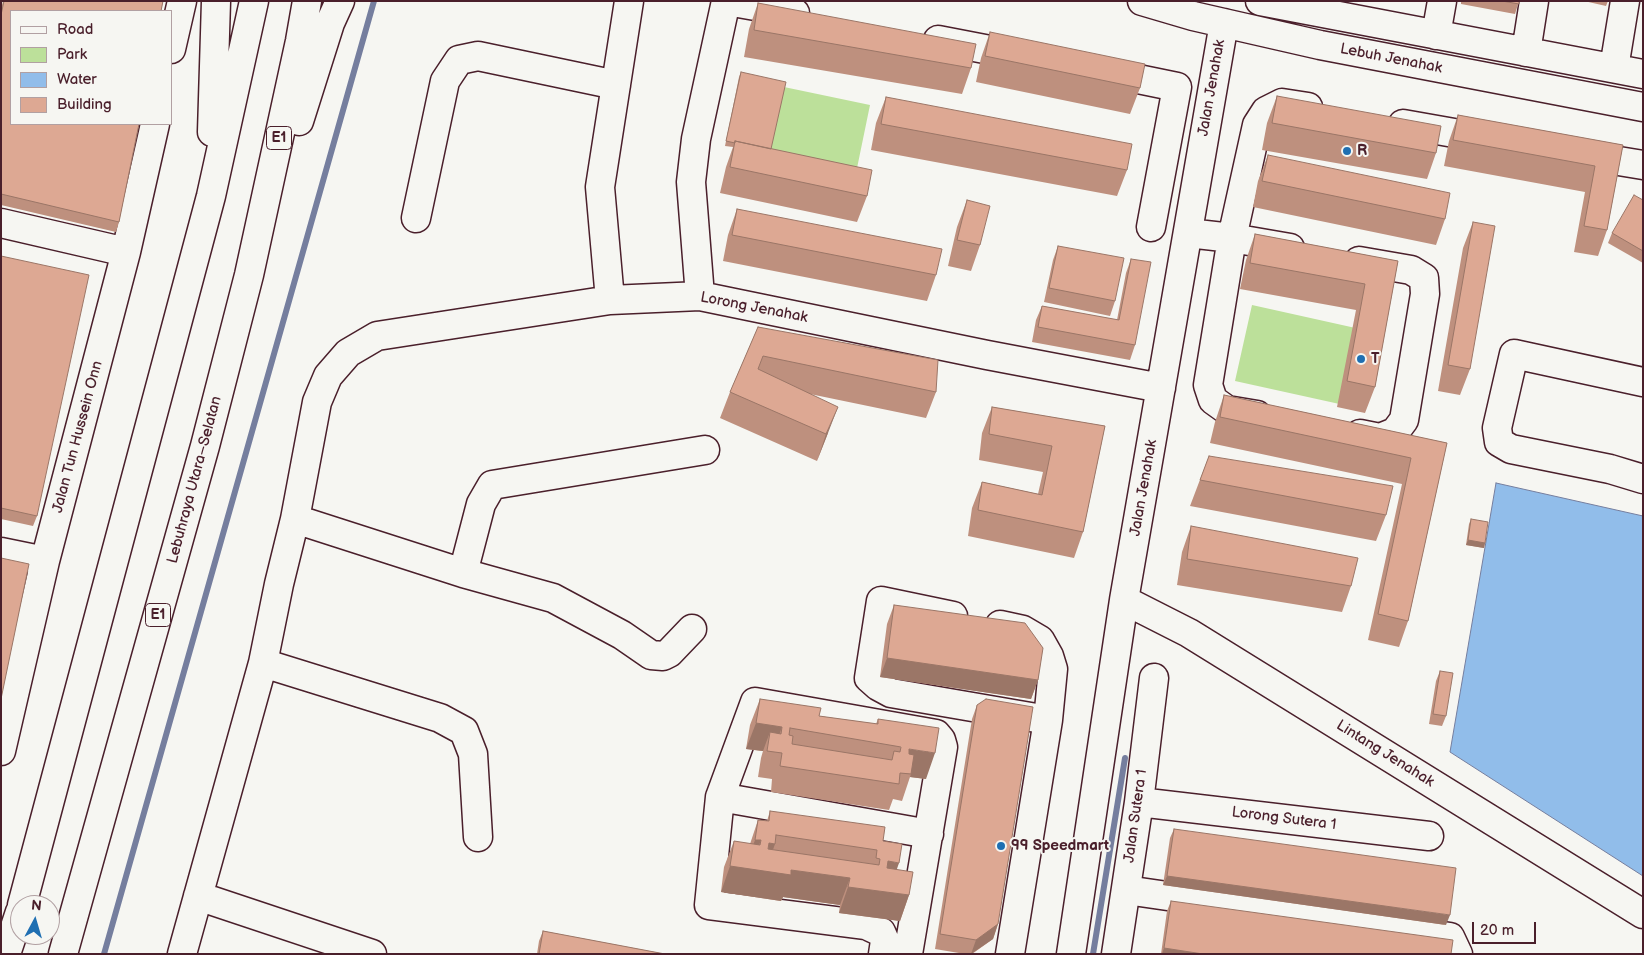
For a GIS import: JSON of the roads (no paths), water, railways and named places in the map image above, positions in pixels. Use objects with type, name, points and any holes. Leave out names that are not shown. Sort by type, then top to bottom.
[{"type":"main road","points":[[172,45],[182,1]]},
{"type":"main road","points":[[211,196],[216,1]]},
{"type":"main road","points":[[25,895],[211,196],[254,1]]},
{"type":"main road","name":"Lebuhraya Utara–Selatan","points":[[62,954],[204,446],[249,275],[307,1]]},
{"type":"main road","points":[[249,275],[330,23],[340,1]]},
{"type":"main road","points":[[610,300],[600,187],[629,1]]},
{"type":"main road","points":[[700,296],[691,182],[696,139],[727,1],[822,18]]},
{"type":"main road","name":"Lebuh Jenahak","points":[[1142,1],[1224,23],[1320,45],[1643,107]]},
{"type":"main road","points":[[1436,35],[1442,1]]},
{"type":"main road","points":[[1526,52],[1534,1]]},
{"type":"main road","points":[[1614,68],[1625,1]]},
{"type":"main road","points":[[1269,2],[1348,10],[1436,35],[1643,74]]},
{"type":"main road","name":"Jalan Jenahak","points":[[1071,954],[1124,600],[1224,23]]},
{"type":"main road","points":[[918,36],[1042,60]]},
{"type":"main road","points":[[416,218],[445,81],[459,60],[478,56],[616,85]]},
{"type":"main road","points":[[1081,68],[1177,87],[1150,227]]},
{"type":"main road","points":[[1285,420],[1228,410],[1213,400],[1208,384],[1232,238],[1257,125],[1266,111],[1282,103],[1330,111]]},
{"type":"main road","points":[[1379,120],[1516,143]]},
{"type":"main road","name":"Jalan Tun Hussein Onn","points":[[1,751],[45,561],[126,252],[155,125]]},
{"type":"main road","points":[[1555,150],[1643,165]]},
{"type":"main road","points":[[1,223],[126,252]]},
{"type":"main road","points":[[1188,233],[1232,238],[1411,270],[1424,278],[1425,294],[1404,420],[1395,432],[1380,438],[1332,429]]},
{"type":"main road","name":"Lorong Jenahak","points":[[182,954],[264,663],[278,584],[295,519],[317,402],[328,376],[348,353],[377,336],[610,300],[700,296],[987,355],[1161,388]]},
{"type":"main road","points":[[1641,375],[1514,354],[1497,428],[1499,442],[1511,449],[1610,469],[1643,479]]},
{"type":"main road","points":[[463,573],[481,504],[492,485],[705,450]]},
{"type":"main road","points":[[295,519],[463,573],[553,598],[622,635],[651,655],[663,656],[669,653],[692,629]]},
{"type":"main road","points":[[1,552],[45,561]]},
{"type":"main road","name":"Lintang Jenahak","points":[[1124,600],[1189,633],[1643,914]]},
{"type":"main road","points":[[1010,954],[1048,720],[1054,669],[1040,640],[1023,630],[881,601],[869,678],[878,686],[891,693],[1048,720]]},
{"type":"main road","points":[[264,663],[440,718],[464,731],[473,754],[478,837]]},
{"type":"main road","name":"Jalan Sutera 1","points":[[1116,954],[1139,802],[1154,678]]},
{"type":"main road","points":[[883,954],[885,942],[881,932],[866,925],[709,905],[720,797],[755,702],[936,734],[941,740],[943,747],[908,954]]},
{"type":"main road","points":[[922,954],[961,706]]},
{"type":"main road","points":[[720,797],[929,834]]},
{"type":"main road","name":"Lorong Sutera 1","points":[[1139,802],[1429,836]]},
{"type":"main road","points":[[1126,890],[1450,937],[1458,954]]},
{"type":"main road","points":[[198,896],[372,954]]},
{"type":"main road","points":[[6,954],[10,942]]},
{"type":"water","points":[[1496,483],[1643,516],[1643,876],[1450,752]]},
{"type":"waterway","points":[[104,954],[374,1]]},
{"type":"waterway","points":[[1093,954],[1125,758]]},
{"type":"place","name":"R","points":[[1347,151]]},
{"type":"place","name":"T","points":[[1361,359]]},
{"type":"place","name":"99 Speedmart","points":[[1001,846]]}]
